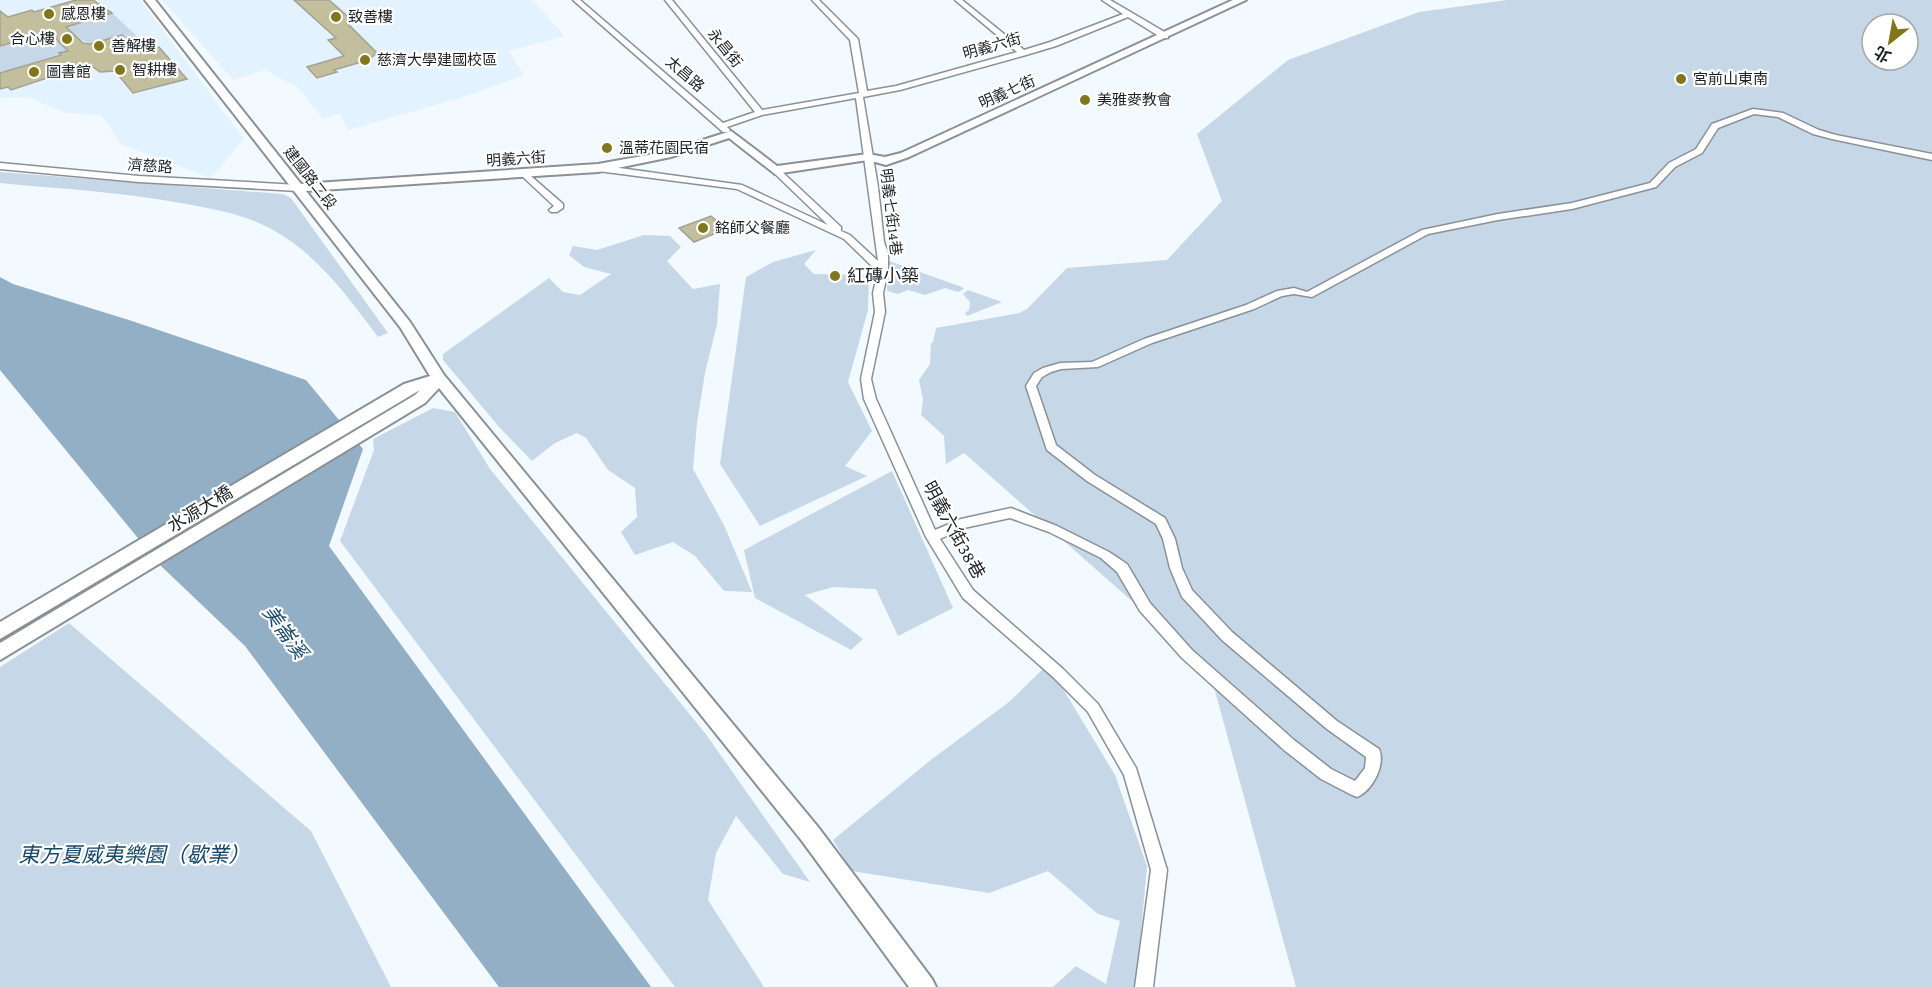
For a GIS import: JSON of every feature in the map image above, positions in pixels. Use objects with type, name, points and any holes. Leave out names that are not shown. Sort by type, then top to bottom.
[{"type":"street","name":"建國路二段","points":[[150,0],[405,325],[439,378],[810,834],[924,987]]},
{"type":"street","name":"太昌路","points":[[576,0],[775,170]]},
{"type":"street","name":"永昌街","points":[[668,0],[760,112]]},
{"type":"street","name":"明義七街14巷","points":[[815,0],[854,39],[868,158],[872,169],[879,242],[883,253],[883,272]]},
{"type":"street","points":[[958,0],[1023,53]]},
{"type":"street","points":[[1105,0],[1165,36]]},
{"type":"street","name":"明義七街","points":[[775,170],[868,158],[886,161],[905,155],[1241,0]]},
{"type":"street","name":"明義六街","points":[[297,188],[598,168],[666,156],[727,130],[760,112],[897,88],[1023,53],[1127,15]]},
{"type":"street","points":[[932,537],[961,524],[1011,513],[1053,529],[1105,555],[1122,568],[1145,607],[1187,654],[1289,745],[1326,774],[1357,790],[1372,770],[1374,754],[1332,725],[1227,636],[1187,592],[1176,568],[1169,539],[1161,521],[1090,478],[1051,447],[1031,386],[1038,375],[1060,366],[1094,365],[1148,341],[1240,311],[1280,293],[1294,291],[1308,295],[1425,232],[1498,217],[1572,206],[1641,190],[1653,185],[1672,165],[1700,151],[1715,126],[1753,111],[1780,115],[1816,132],[1835,137],[1932,157]]},
{"type":"street","name":"濟慈路","points":[[0,166],[140,179],[297,188]]},
{"type":"street","points":[[598,168],[739,187],[847,237]]},
{"type":"street","points":[[775,170],[883,272]]},
{"type":"street","points":[[525,174],[560,206],[554,210]]},
{"type":"street","name":"明義六街38巷","points":[[883,272],[878,293],[880,312],[866,379],[870,399],[932,537],[968,594],[1058,673],[1093,708],[1131,773],[1159,870],[1144,987]]},
{"type":"street","points":[[415,394],[439,378]]},
{"type":"street","name":"水源大橋","points":[[0,631],[415,394]]},
{"type":"street","name":"水源大橋","points":[[0,652],[415,394]]},
{"type":"shaded area","points":[[0,0],[140,0],[244,139],[211,178],[122,145],[101,115],[66,113],[27,97],[0,98]]},
{"type":"shaded area","name":"慈濟大學建國校區","points":[[162,0],[533,0],[564,36],[509,51],[524,75],[460,98],[348,130],[340,114],[323,119],[299,88],[265,70],[233,80]]},
{"type":"green space","points":[[1507,0],[1932,0],[1932,987],[1296,987],[1209,669],[964,453],[946,464],[944,436],[921,415],[923,400],[919,380],[930,364],[931,343],[936,328],[1019,313],[1027,309],[1067,268],[1167,260],[1222,201],[1197,134],[1288,60],[1419,12]]},
{"type":"green space","points":[[112,13],[141,40],[106,50],[127,39],[122,35],[92,43],[81,39],[66,27]]},
{"type":"green space","points":[[59,29],[53,36],[64,47],[82,47],[0,73],[0,46]]},
{"type":"green space","points":[[0,172],[283,194],[291,198],[388,333],[378,337],[318,264],[289,240],[253,220],[219,210],[140,196],[0,183]]},
{"type":"green space","points":[[644,235],[670,236],[681,247],[667,261],[693,289],[720,284],[717,324],[705,373],[693,469],[724,525],[752,592],[724,591],[695,556],[673,542],[635,555],[621,532],[637,517],[635,488],[608,470],[586,438],[577,433],[555,443],[532,461],[499,427],[443,360],[443,354],[549,278],[563,292],[580,295],[611,274],[584,267],[569,255],[573,246],[597,250]]},
{"type":"green space","points":[[816,250],[804,264],[814,274],[869,275],[868,310],[848,382],[872,431],[845,466],[867,476],[760,526],[720,464],[746,277],[773,262]]},
{"type":"green space","points":[[889,261],[964,289],[958,292],[945,288],[925,295],[908,290],[898,294],[887,291]]},
{"type":"green space","points":[[968,290],[1002,302],[967,316],[965,313],[969,310],[970,302],[963,294]]},
{"type":"green space","points":[[433,408],[455,412],[490,469],[705,733],[810,882],[783,874],[736,816],[716,853],[708,900],[764,987],[675,987],[340,541],[374,450],[373,439]]},
{"type":"green space","points":[[892,471],[953,608],[898,636],[876,589],[833,587],[805,595],[863,639],[851,650],[755,598],[744,550]]},
{"type":"green space","name":"東方夏威夷樂園（歇業）","points":[[69,623],[311,831],[391,987],[0,987],[0,667]]},
{"type":"green space","points":[[1048,664],[1115,775],[1147,866],[1136,987],[1053,987],[1076,966],[1106,984],[1120,921],[1098,914],[1048,871],[989,893],[852,871],[833,840],[932,759],[1009,702]]},
{"type":"water","name":"美崙溪","points":[[0,277],[13,284],[132,321],[306,380],[363,449],[329,546],[651,987],[499,987],[245,646],[160,565],[0,370]]},
{"type":"building","points":[[76,0],[93,0],[112,13],[66,27],[83,43],[90,44],[122,35],[141,52],[159,47],[187,79],[133,93],[115,71],[100,72],[89,64],[11,90],[8,87],[0,89],[0,73],[68,51],[49,32],[0,46],[0,11],[8,17]]},
{"type":"building","points":[[294,0],[329,0],[353,21],[347,23],[377,53],[368,60],[334,70],[337,72],[317,78],[307,67],[344,56],[328,40],[336,38]]},
{"type":"building","name":"銘師父餐廳","points":[[711,216],[726,229],[694,242],[679,228]]},
{"type":"place","name":"感恩樓","points":[[49,14]]},
{"type":"place","name":"致善樓","points":[[336,17]]},
{"type":"place","name":"合心樓","points":[[67,39]]},
{"type":"place","name":"善解樓","points":[[99,46]]},
{"type":"place","name":"慈濟大學建國校區","points":[[365,60]]},
{"type":"place","name":"智耕樓","points":[[120,70]]},
{"type":"place","name":"圖書館","points":[[34,72]]},
{"type":"place","name":"宮前山東南","points":[[1681,79]]},
{"type":"place","name":"美雅麥教會","points":[[1085,100]]},
{"type":"place","name":"溫蒂花園民宿","points":[[607,148]]},
{"type":"place","name":"銘師父餐廳","points":[[703,228]]},
{"type":"place","name":"紅磚小築","points":[[835,276]]}]
